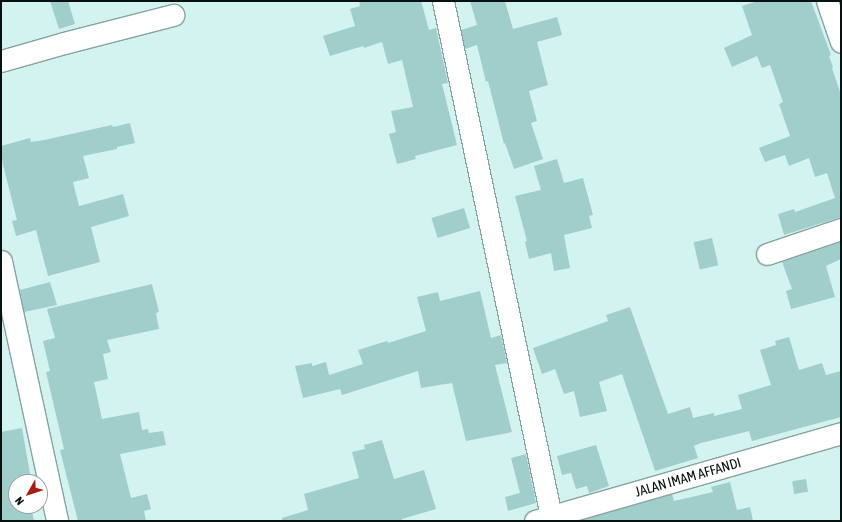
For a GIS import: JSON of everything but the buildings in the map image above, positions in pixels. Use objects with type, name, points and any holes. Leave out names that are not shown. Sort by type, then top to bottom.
[{"type":"street","points":[[443,1],[543,519]]},
{"type":"street","points":[[827,1],[841,42]]},
{"type":"street","points":[[1,62],[64,43],[173,15]]},
{"type":"street","points":[[767,254],[841,229]]},
{"type":"street","points":[[1,261],[58,521]]},
{"type":"street","name":"JALAN IMAM AFFANDI","points":[[543,519],[841,433]]}]
